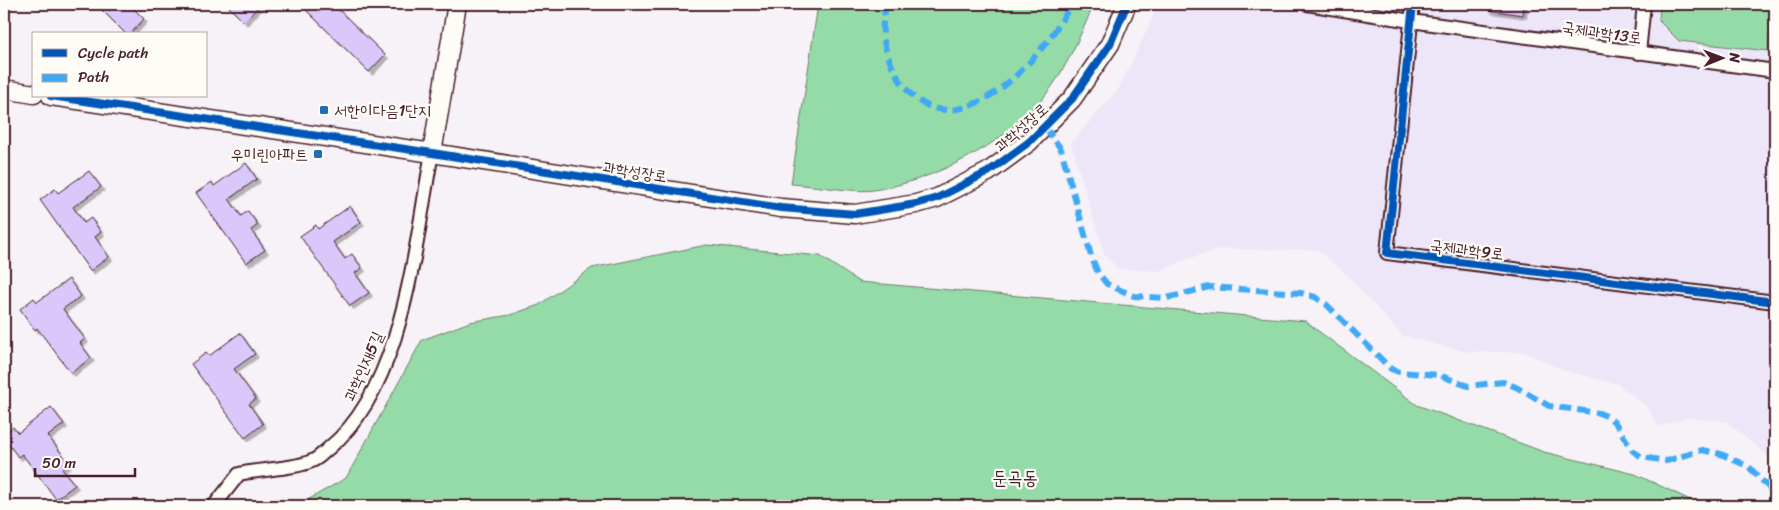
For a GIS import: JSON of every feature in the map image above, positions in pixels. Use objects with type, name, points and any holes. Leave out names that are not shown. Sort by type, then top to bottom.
[{"type":"street","points":[[432,153],[457,4]]},
{"type":"street","name":"과학성장로","points":[[64,98],[781,208],[855,214],[916,204],[963,187],[1029,142],[1072,99],[1100,60],[1110,44],[1127,4]]},
{"type":"street","name":"국제과학13로","points":[[1307,4],[1411,21],[1775,71]]},
{"type":"street","points":[[1411,21],[1413,4]]},
{"type":"street","points":[[1639,53],[1644,4]]},
{"type":"street","name":"국제과학9로","points":[[1411,21],[1387,253],[1775,302]]},
{"type":"street","points":[[4,89],[32,94]]},
{"type":"street","name":"과학인재5길","points":[[214,506],[240,474],[314,460],[343,437],[366,405],[383,366],[405,305],[432,153]]},
{"type":"shaded area","points":[[1155,4],[1775,4],[1775,462],[1726,421],[1688,418],[1658,426],[1646,406],[1618,384],[1566,371],[1524,352],[1469,352],[1403,336],[1344,272],[1317,250],[1220,249],[1187,259],[1159,271],[1119,269],[1105,256],[1071,143],[1120,87],[1153,17]]},
{"type":"green space","points":[[818,4],[1094,4],[1072,52],[1052,87],[1028,114],[1010,130],[967,158],[944,169],[897,185],[866,191],[791,184]]},
{"type":"green space","points":[[1660,4],[1772,4],[1768,51],[1679,41],[1659,21]]},
{"type":"green space","points":[[707,245],[820,256],[859,282],[1305,321],[1417,405],[1544,452],[1635,474],[1703,506],[297,506],[346,478],[422,340],[470,322],[510,315],[539,305],[592,268]]},
{"type":"building","points":[[96,4],[129,4],[144,19],[132,32],[124,32]]},
{"type":"building","points":[[226,4],[261,4],[244,22]]},
{"type":"building","points":[[300,4],[333,4],[385,55],[369,72]]},
{"type":"building","points":[[1489,4],[1524,4],[1523,15],[1488,10]]},
{"type":"building","points":[[246,163],[257,179],[229,199],[241,216],[248,211],[258,225],[251,230],[265,250],[246,263],[196,193],[212,182],[214,186]]},
{"type":"building","points":[[89,171],[101,187],[73,207],[84,223],[91,218],[101,232],[95,237],[109,257],[90,271],[40,200],[55,189],[58,193]]},
{"type":"building","points":[[350,206],[361,222],[333,242],[345,259],[352,254],[362,268],[355,273],[369,293],[350,306],[300,236],[316,225],[318,229]]},
{"type":"building","points":[[69,279],[81,296],[63,309],[85,339],[80,343],[91,358],[71,373],[20,309],[34,298],[37,302]]},
{"type":"building","points":[[240,333],[255,354],[234,369],[256,399],[249,404],[263,424],[245,438],[191,364],[206,353],[209,356]]},
{"type":"building","points":[[51,407],[64,424],[48,436],[69,463],[62,469],[75,485],[56,499],[22,454],[18,457],[4,438],[4,435],[13,427],[18,433]]},
{"type":"marked path","points":[[887,4],[883,21],[883,37],[887,54],[894,70],[915,98],[939,109],[964,107],[990,96],[1015,76],[1038,53],[1057,28],[1071,4]]},
{"type":"marked path","points":[[1045,127],[1061,149],[1091,256],[1098,273],[1107,284],[1134,296],[1167,298],[1209,287],[1301,293],[1315,297],[1326,304],[1391,369],[1399,372],[1439,375],[1468,386],[1503,382],[1516,387],[1549,406],[1599,413],[1609,417],[1616,424],[1633,451],[1642,457],[1667,461],[1702,450],[1721,454],[1749,467],[1775,494]]},
{"type":"cycle path","points":[[64,98],[781,208],[855,214],[916,204],[937,198],[988,172],[1029,142],[1072,99],[1110,44],[1127,4]]},
{"type":"cycle path","points":[[1413,4],[1387,253],[1775,302]]},
{"type":"place","name":"서한이다음1단지","points":[[324,110]]},
{"type":"place","name":"우미린아파트","points":[[318,154]]},
{"type":"district","name":"둔곡동","points":[[1015,477]]}]
